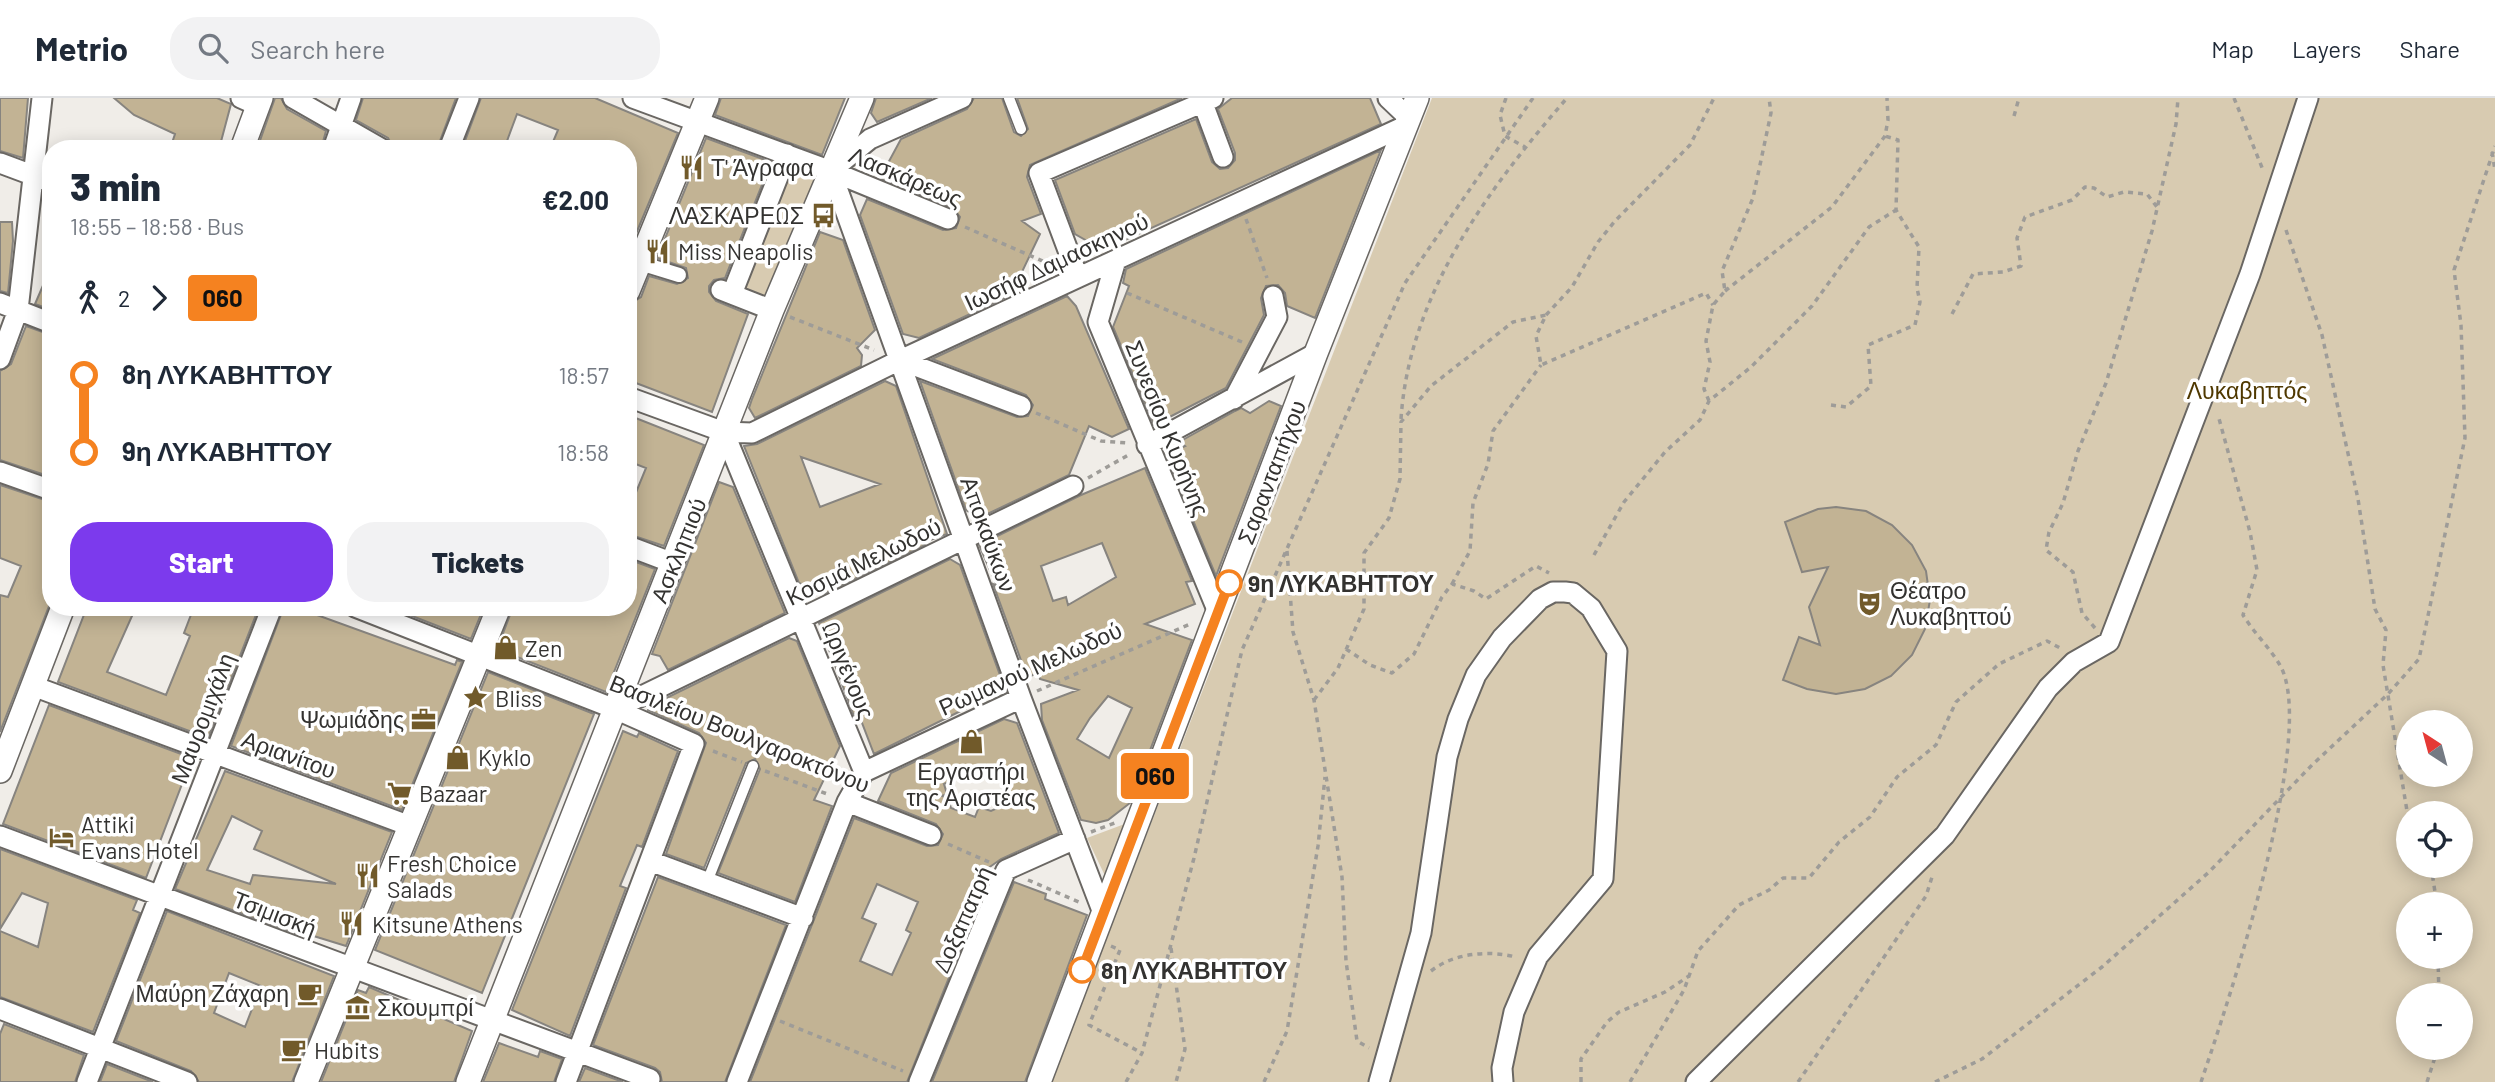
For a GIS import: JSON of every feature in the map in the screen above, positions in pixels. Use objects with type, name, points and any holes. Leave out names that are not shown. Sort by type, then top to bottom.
[{"type":"street","points":[[0,359],[32,175],[42,98]]},
{"type":"street","points":[[293,98],[367,140]]},
{"type":"street","points":[[336,140],[351,98]]},
{"type":"street","points":[[453,140],[469,98]]},
{"type":"street","name":"Λασκάρεως","points":[[634,98],[787,154],[948,219]]},
{"type":"street","points":[[637,270],[707,98]]},
{"type":"street","name":"Ασκληπιού","points":[[468,1082],[772,310],[862,98]]},
{"type":"street","points":[[831,171],[870,139],[962,98]]},
{"type":"street","points":[[1388,98],[1411,114]]},
{"type":"street","points":[[1696,1082],[1945,835],[2048,688],[2074,662],[2109,642],[2207,392],[2250,274],[2308,98]]},
{"type":"street","points":[[1078,277],[1038,173],[1206,100],[1223,157]]},
{"type":"street","points":[[244,140],[254,101]]},
{"type":"street","name":"Ιωσήφ Δαμασκηνού","points":[[724,432],[752,433],[900,360],[1241,202],[1411,114]]},
{"type":"street","name":"Σαρανταπήχου","points":[[1039,1082],[1316,353],[1411,114]]},
{"type":"street","points":[[772,310],[727,292],[787,154]]},
{"type":"street","points":[[0,163],[42,179]]},
{"type":"street","name":"Αποκαύκων","points":[[831,171],[1021,698],[1103,913]]},
{"type":"street","name":"Συνεσίου Κυρήνης","points":[[1116,260],[1106,285],[1098,322],[1218,612]]},
{"type":"street","points":[[640,263],[679,275]]},
{"type":"street","points":[[1234,399],[1277,317],[1273,296]]},
{"type":"street","points":[[9,306],[42,319]]},
{"type":"street","points":[[1147,445],[1316,353]]},
{"type":"street","points":[[900,360],[1021,406]]},
{"type":"street","points":[[637,400],[724,432]]},
{"type":"street","name":"Ωριγένους","points":[[724,432],[864,772]]},
{"type":"street","points":[[0,472],[42,488]]},
{"type":"street","name":"Κοσμά Μελωδού","points":[[615,709],[1073,486]]},
{"type":"street","points":[[637,549],[673,563]]},
{"type":"street","points":[[1379,1082],[1388,1059],[1421,933],[1447,757],[1458,719],[1476,674],[1528,608],[1553,592],[1573,593],[1583,600],[1617,651],[1603,878],[1536,961],[1514,1012],[1502,1068],[1503,1082]]},
{"type":"street","points":[[0,771],[60,616]]},
{"type":"street","name":"Μαυρομιχάλη","points":[[88,1082],[268,616]]},
{"type":"street","name":"Βασιλείου Βουλγαροκτόνου","points":[[377,616],[615,709],[694,744]]},
{"type":"street","points":[[306,1082],[495,616]]},
{"type":"street","name":"Αριανίτου","points":[[33,685],[410,825]]},
{"type":"street","name":"Ρωμανού Μελωδού","points":[[864,772],[1021,698]]},
{"type":"street","points":[[566,1082],[694,744]]},
{"type":"street","points":[[737,1082],[847,802],[864,772]]},
{"type":"street","name":"Βασιλείου Βουλγαροκτόνου","points":[[847,802],[931,835]]},
{"type":"street","name":"Τσιμισκή","points":[[0,836],[650,1079]]},
{"type":"street","name":"Δοξαπατρή","points":[[920,1080],[1006,870],[1075,839]]},
{"type":"street","points":[[650,862],[803,918]]},
{"type":"street","points":[[0,1009],[187,1082]]},
{"type":"lane","points":[[1009,98],[1021,129]]},
{"type":"lane","points":[[707,882],[753,766]]},
{"type":"path","points":[[1506,98],[1500,116],[1505,136],[1525,146]]},
{"type":"path","points":[[1126,1082],[1142,1053],[1171,946],[1242,650],[1405,283],[1533,98]]},
{"type":"path","points":[[1314,700],[1338,668],[1364,608],[1364,553],[1389,518],[1400,479],[1404,383],[1422,320],[1448,261],[1525,146],[1567,98]]},
{"type":"path","points":[[1541,365],[1536,336],[1546,315],[1572,287],[1598,242],[1615,221],[1690,145],[1714,98]]},
{"type":"path","points":[[1725,291],[1722,271],[1753,198],[1771,113],[1769,98]]},
{"type":"path","points":[[1709,401],[1704,388],[1710,362],[1706,341],[1713,305],[1725,291],[1832,208],[1885,136],[1888,120],[1887,98]]},
{"type":"path","points":[[2014,116],[2018,98]]},
{"type":"path","points":[[2082,613],[2073,572],[2046,550],[2049,531],[2063,503],[2078,451],[2106,383],[2157,207],[2176,124],[2178,98]]},
{"type":"path","points":[[2234,98],[2275,198],[2325,349],[2358,499],[2375,609],[2386,629],[2383,665],[2405,801]]},
{"type":"path","points":[[1831,405],[1846,407],[1871,386],[1868,345],[1915,325],[1920,302],[1917,289],[1919,247],[1896,210],[1898,139],[1885,136]]},
{"type":"path","points":[[1935,1082],[1982,1059],[2102,967],[2209,872],[2281,796],[2388,694],[2419,659],[2465,438],[2460,325],[2454,270],[2495,146]]},
{"type":"path","points":[[2492,151],[2495,170]]},
{"type":"path","points":[[1952,314],[1973,274],[2003,272],[2021,265],[2017,238],[2025,217],[2072,200],[2085,187],[2094,188],[2107,197],[2124,192],[2147,194],[2157,207]]},
{"type":"path","points":[[1241,202],[1273,296]]},
{"type":"path","points":[[1594,555],[1624,502],[1665,452],[1700,420],[1709,401],[1751,367],[1812,306],[1869,227],[1896,210]]},
{"type":"path","name":"Λασκάρεως","points":[[948,219],[1078,277]]},
{"type":"path","points":[[1106,285],[1260,349]]},
{"type":"path","points":[[1346,649],[1370,665],[1392,673],[1414,654],[1442,597],[1470,551],[1473,503],[1488,464],[1493,431],[1541,365],[1706,293],[1713,305]]},
{"type":"path","points":[[772,310],[900,360]]},
{"type":"path","points":[[1401,422],[1431,386],[1513,321],[1546,315]]},
{"type":"path","points":[[2201,1082],[2239,968],[2281,796],[2290,709],[2281,667],[2243,615],[2257,570],[2226,441],[2212,397],[2207,392]]},
{"type":"path","points":[[1021,406],[1101,441],[1147,445]]},
{"type":"path","points":[[1073,486],[1147,445]]},
{"type":"path","points":[[1286,549],[1293,632],[1314,700],[1342,877],[1346,961],[1357,1041],[1388,1059]]},
{"type":"path","points":[[1452,584],[1474,591],[1486,599],[1536,566],[1549,571],[1553,592]]},
{"type":"path","name":"Ρωμανού Μελωδού","points":[[1021,698],[1218,612]]},
{"type":"path","points":[[1630,1082],[1684,990],[1698,951],[1739,905],[1769,890],[1783,878],[1809,878],[1839,842],[1870,817],[1896,777],[1936,745],[1956,702],[1999,664],[2047,641],[2074,662]]},
{"type":"path","name":"Βασιλείου Βουλγαροκτόνου","points":[[694,744],[847,802]]},
{"type":"path","points":[[1264,1082],[1287,1031],[1318,846],[1326,771]]},
{"type":"path","points":[[1075,839],[1141,813]]},
{"type":"path","points":[[931,835],[1103,913]]},
{"type":"path","points":[[1798,1082],[1926,897],[1934,872]]},
{"type":"path","points":[[1093,940],[1120,950],[1089,1025],[1142,1053]]},
{"type":"path","points":[[1171,946],[1185,1049],[1176,1082]]},
{"type":"path","points":[[1427,982],[1431,970],[1468,955],[1495,952],[1536,961]]},
{"type":"path","points":[[1581,1082],[1581,1059],[1607,1022],[1619,1012],[1665,992],[1689,976]]},
{"type":"path","points":[[765,1015],[920,1080]]},
{"type":"path","points":[[2427,1082],[2434,1060]]},
{"type":"green space","name":"Λυκαβηττός","points":[[1432,98],[2495,98],[2495,1082],[1051,1082]]},
{"type":"green space","points":[[788,162],[820,176],[767,304],[737,292]]},
{"type":"green space","points":[[1130,822],[1107,880],[1087,838]]},
{"type":"building","points":[[0,98],[28,98],[23,158],[0,151]]},
{"type":"building","points":[[114,98],[217,98],[231,104],[221,140],[173,140],[175,134],[134,115]]},
{"type":"building","points":[[275,98],[281,98],[287,109],[326,131],[324,140],[260,140]]},
{"type":"building","points":[[363,98],[456,98],[440,140],[389,140],[356,120]]},
{"type":"building","points":[[481,98],[595,98],[678,133],[637,231],[637,140],[554,140],[558,130],[517,114],[507,140],[465,140]]},
{"type":"building","points":[[721,98],[845,98],[822,155],[715,115]]},
{"type":"building","points":[[876,98],[932,98],[877,122],[871,113]]},
{"type":"building","points":[[974,98],[1002,98],[1014,132],[1021,136],[1028,129],[1017,98],[1182,98],[1030,165],[1027,177],[1041,214],[1022,221],[1040,234],[1011,295],[919,338],[903,334],[860,215],[867,199],[943,230],[956,228],[960,217],[953,208],[880,178],[901,139],[967,109]]},
{"type":"building","points":[[1232,98],[1370,98],[1381,124],[1103,250],[1075,234],[1055,180],[1196,119],[1212,162],[1220,169],[1228,168],[1235,160],[1235,153],[1218,109]]},
{"type":"building","points":[[706,138],[771,162],[725,278],[714,280],[709,286],[709,292],[716,301],[748,314],[712,412],[637,383],[637,299],[641,297],[649,276],[677,284],[688,278],[686,268],[657,258]]},
{"type":"building","points":[[1381,150],[1315,318],[1287,306],[1285,293],[1278,285],[1266,286],[1261,298],[1264,315],[1226,388],[1154,425],[1113,327],[1129,286],[1123,283],[1126,269]]},
{"type":"building","points":[[0,222],[12,222],[8,293],[0,291]]},
{"type":"building","points":[[820,232],[843,240],[875,330],[857,348],[862,355],[861,366],[755,418],[749,408],[752,399]]},
{"type":"building","points":[[42,288],[42,307],[35,304]]},
{"type":"building","points":[[1067,296],[1076,306],[1129,429],[1112,437],[1089,426],[1069,475],[979,518],[966,510],[920,381],[1017,417],[1028,416],[1033,405],[1026,395],[932,359]]},
{"type":"building","points":[[26,326],[42,332],[42,474],[0,460],[0,371],[11,364]]},
{"type":"building","points":[[885,381],[896,386],[947,534],[922,543],[925,545],[824,594],[799,583],[744,446],[757,444]],"holes":[[[801,457],[880,484],[820,507]]]},
{"type":"building","points":[[1269,401],[1281,406],[1216,576],[1166,455],[1185,446],[1179,442],[1235,411],[1241,408],[1250,413]]},
{"type":"building","points":[[637,419],[704,445],[664,546],[637,537],[637,490],[646,468],[637,464]]},
{"type":"building","points":[[1145,468],[1192,581],[1186,582],[1195,604],[1145,624],[1192,640],[1130,803],[1108,820],[1096,823],[1081,820],[1042,720],[1041,704],[1078,690],[1040,679],[1039,672],[1031,676],[1026,674],[993,584],[997,586],[979,545],[1081,495]],"holes":[[[1102,543],[1116,577],[1068,605],[1066,597],[1053,601],[1041,566]],[[1108,696],[1132,708],[1109,758],[1077,739]]]},
{"type":"building","points":[[719,482],[733,487],[785,613],[668,670],[660,656],[652,654]]},
{"type":"building","points":[[0,485],[42,499],[42,616],[45,616],[0,732],[0,595],[8,597],[21,566],[0,558]]},
{"type":"building","name":"Θέατρο Λυκαβηττού","points":[[1836,507],[1866,511],[1892,525],[1912,545],[1926,571],[1930,600],[1925,629],[1912,655],[1891,676],[1865,689],[1836,694],[1807,689],[1783,680],[1799,637],[1820,645],[1809,607],[1828,567],[1802,572],[1785,522],[1818,509]]},
{"type":"building","points":[[950,559],[960,565],[1005,689],[874,754],[857,710],[854,716],[819,623]]},
{"type":"building","points":[[637,562],[655,569],[637,614]]},
{"type":"building","points":[[84,616],[132,616],[107,672],[166,695],[190,636],[184,633],[191,616],[255,616],[208,738],[58,682]]},
{"type":"building","points":[[281,616],[320,616],[455,665],[457,660],[462,662],[402,810],[231,746]]},
{"type":"building","points":[[412,616],[480,616],[471,639]]},
{"type":"building","points":[[510,616],[636,616],[606,692],[497,649]]},
{"type":"building","points":[[789,638],[797,641],[840,746],[814,800],[832,806],[795,902],[718,873],[760,769],[755,759],[746,763],[704,868],[666,854],[706,743],[699,733],[648,710],[650,706]]},
{"type":"building","points":[[488,672],[594,714],[482,993],[375,950]]},
{"type":"building","points":[[49,705],[192,758],[146,878],[3,824]]},
{"type":"building","points":[[1004,719],[1017,723],[1059,833],[1001,859],[984,871],[991,873],[907,1082],[750,1082],[854,818],[927,846],[938,845],[943,834],[936,824],[878,801],[891,773]],"holes":[[[999,769],[1013,801],[991,811],[979,807],[975,817],[951,808],[948,798],[942,796],[947,794],[944,784],[974,770],[978,779]],[[877,884],[918,902],[906,930],[911,933],[892,975],[860,961],[876,924],[862,918]]]},
{"type":"building","points":[[623,731],[637,737],[639,733],[678,751],[642,847],[637,845],[620,886],[626,888],[570,1036],[512,1010]]},
{"type":"building","points":[[225,771],[392,832],[346,946],[307,934],[305,937],[175,889]],"holes":[[[232,816],[262,831],[254,849],[336,884],[253,875],[250,884],[207,870]]]},
{"type":"building","points":[[0,849],[137,900],[133,910],[140,913],[93,1032],[0,997],[0,931],[38,947],[48,903],[22,893],[0,929]]},
{"type":"building","points":[[658,877],[786,925],[725,1082],[662,1082],[660,1072],[655,1068],[593,1045]]},
{"type":"building","points":[[1014,882],[1046,894],[1045,899],[1087,915],[1025,1082],[932,1082]]},
{"type":"building","points":[[167,911],[334,976],[292,1082],[199,1082],[191,1071],[116,1041]],"holes":[[[229,973],[261,986],[245,1027],[214,1013]]]},
{"type":"building","points":[[369,987],[472,1031],[454,1082],[321,1082],[358,990],[366,993]]},
{"type":"building","points":[[4,1024],[84,1055],[75,1082],[0,1082],[0,1034]]},
{"type":"building","points":[[499,1043],[538,1057],[540,1051],[562,1059],[554,1082],[483,1082]]},
{"type":"building","points":[[107,1064],[153,1082],[100,1082]]},
{"type":"building","points":[[585,1068],[623,1082],[579,1082]]},
{"type":"bus line","name":"060","points":[[1082,970],[1229,583]]},
{"type":"place","name":"Τ' Άγραφα","points":[[691,167]]},
{"type":"place","name":"ΛΑΣΚΑΡΕΩΣ","points":[[824,215]]},
{"type":"place","name":"Miss Neapolis","points":[[658,251]]},
{"type":"place","name":"9η ΛΥΚΑΒΗΤΤΟΥ","points":[[1229,583]]},
{"type":"place","name":"Θέατρο Λυκαβηττού","points":[[1870,603]]},
{"type":"place","name":"Zen","points":[[505,648]]},
{"type":"place","name":"Bliss","points":[[475,698]]},
{"type":"place","name":"Ψωμιάδης","points":[[424,719]]},
{"type":"place","name":"Εργαστήρι της Αριστέας","points":[[971,741]]},
{"type":"place","name":"Kyklo","points":[[458,757]]},
{"type":"place","name":"Bazaar","points":[[399,793]]},
{"type":"place","name":"Attiki Evans Hotel","points":[[61,837]]},
{"type":"place","name":"Fresh Choice Salads","points":[[367,876]]},
{"type":"place","name":"Kitsune Athens","points":[[352,924]]},
{"type":"place","name":"8η ΛΥΚΑΒΗΤΤΟΥ","points":[[1082,970]]},
{"type":"place","name":"Μαύρη Ζάχαρη","points":[[309,993]]},
{"type":"place","name":"Σκουμπρί","points":[[357,1007]]},
{"type":"place","name":"Hubits","points":[[294,1050]]}]
